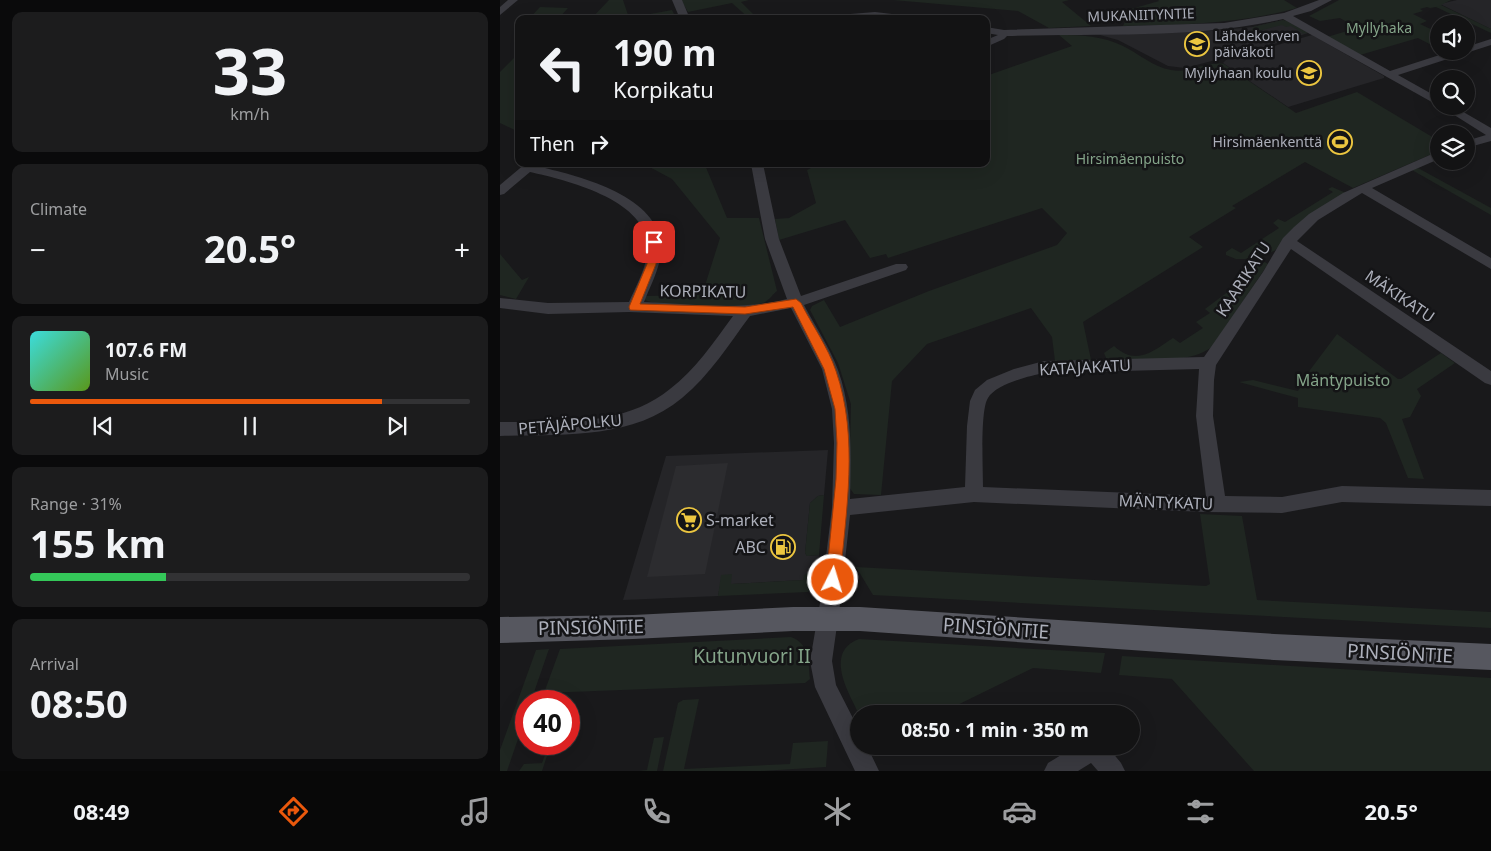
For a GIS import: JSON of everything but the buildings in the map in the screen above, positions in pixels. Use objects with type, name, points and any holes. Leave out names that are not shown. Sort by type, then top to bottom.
[{"type":"main road","name":"PINSIÖNTIE","points":[[500,630],[828,619],[902,621],[1274,647],[1491,657]]},
{"type":"street","points":[[500,12],[513,0]]},
{"type":"street","points":[[677,0],[683,15]]},
{"type":"street","name":"MUKANIITYNTIE","points":[[990,42],[1001,37],[1004,33],[1192,28],[1233,25],[1285,16],[1327,0]]},
{"type":"street","points":[[1285,16],[1430,98]]},
{"type":"street","points":[[990,31],[1004,33]]},
{"type":"street","points":[[1475,48],[1491,42]]},
{"type":"street","points":[[1389,75],[1436,60]]},
{"type":"street","points":[[1460,115],[1491,132]]},
{"type":"street","points":[[1475,142],[1491,137]]},
{"type":"street","name":"KAARIKATU","points":[[1208,363],[1270,273],[1288,241],[1299,229],[1314,217],[1363,188],[1430,159]]},
{"type":"street","points":[[500,190],[514,181],[529,167]]},
{"type":"street","points":[[533,167],[583,183],[613,196],[635,210],[648,224],[654,242],[652,264],[634,307]]},
{"type":"street","points":[[759,167],[772,239],[796,303],[830,369],[840,409],[843,443],[840,508],[828,619],[821,661],[826,687],[867,771]]},
{"type":"street","points":[[500,178],[514,181]]},
{"type":"street","points":[[1363,188],[1491,264]]},
{"type":"street","name":"MÄKIKATU","points":[[1288,241],[1491,379]]},
{"type":"street","name":"KORPIKATU","points":[[500,303],[520,307],[546,308],[634,307],[745,311],[796,303],[901,267]]},
{"type":"street","name":"PETÄJÄPOLKU","points":[[500,429],[606,424],[627,420],[648,412],[673,396],[687,383],[717,349],[745,311]]},
{"type":"street","points":[[1208,363],[1205,402],[1210,467],[1217,504]]},
{"type":"street","name":"KATAJAKATU","points":[[974,494],[976,402],[987,388],[1026,372],[1044,368],[1208,363]]},
{"type":"street","name":"MÄNTYKATU","points":[[840,508],[974,494],[1282,505],[1342,494],[1491,498]]},
{"type":"street","points":[[1056,771],[1094,749],[1113,771]]},
{"type":"shaded area","points":[[1457,0],[1491,0],[1491,29],[1475,21],[1475,15],[1462,15],[1440,4]]},
{"type":"shaded area","name":"Lähdekorven päiväkoti","points":[[1283,20],[1308,33],[1265,47],[1185,68],[1168,66],[1118,40],[1100,35],[1210,31],[1253,27]]},
{"type":"shaded area","name":"Myllyhaan koulu","points":[[1312,35],[1384,76],[1384,78],[1288,107],[1223,63],[1226,60]]},
{"type":"shaded area","points":[[828,450],[824,495],[818,496],[810,503],[805,553],[807,556],[819,555],[817,570],[814,570],[803,580],[731,584],[722,575],[718,596],[623,600],[666,456]]},
{"type":"green space","points":[[609,0],[623,0],[628,15],[595,15]]},
{"type":"green space","points":[[681,0],[749,0],[741,2],[754,15],[746,15],[732,3],[688,12]]},
{"type":"green space","points":[[893,0],[1069,0],[1062,2],[1091,26],[1049,28],[1018,11]]},
{"type":"green space","points":[[1158,0],[1284,0],[1297,8],[1232,20],[1189,24],[1123,26],[1131,9]]},
{"type":"green space","name":"Myllyhaka","points":[[1339,0],[1451,0],[1441,5],[1462,15],[1453,15],[1436,7],[1420,9],[1423,11],[1413,14],[1427,21],[1420,24],[1430,29],[1430,44],[1418,38],[1360,55],[1327,37],[1357,28],[1340,18],[1320,21],[1309,16]]},
{"type":"green space","points":[[540,7],[568,8],[562,15],[533,15]]},
{"type":"green space","points":[[672,10],[674,15],[645,15]]},
{"type":"green space","points":[[1283,20],[1308,33],[1299,34],[1303,33],[1291,26],[1286,27],[1282,25],[1251,33],[1253,27]]},
{"type":"green space","name":"Myllyhaka","points":[[1475,21],[1491,29],[1491,33],[1475,25]]},
{"type":"green space","name":"Hirsimäenpuisto","points":[[1059,35],[1100,38],[1123,46],[1158,66],[1171,70],[1178,71],[1211,64],[1224,64],[1296,113],[1357,92],[1430,136],[1430,155],[1353,188],[1305,162],[1232,206],[1236,208],[1189,237],[1203,247],[1083,322],[1091,360],[1055,361],[1052,337],[1031,308],[927,344],[892,381],[881,495],[854,494],[849,487],[851,404],[838,363],[810,310],[812,306],[824,300],[840,327],[929,291],[1057,245],[1067,233],[1042,208],[888,258],[886,254],[870,258],[845,220],[779,240],[775,219],[789,218],[816,203],[807,170],[813,167],[990,167],[990,75],[1072,46]]},
{"type":"green space","points":[[515,57],[515,130],[500,123],[500,72]]},
{"type":"green space","points":[[650,167],[706,167],[727,218],[759,218],[777,291],[768,300],[756,305],[725,307],[668,305],[645,300],[645,296],[702,295],[720,238],[672,179]]},
{"type":"green space","points":[[1418,168],[1491,208],[1491,215],[1412,170]]},
{"type":"green space","points":[[1332,187],[1346,193],[1274,251],[1245,259],[1236,259],[1226,255],[1226,252],[1232,248],[1241,253],[1279,228],[1273,223],[1278,219],[1285,222],[1333,192],[1328,189]]},
{"type":"green space","points":[[500,254],[522,280],[529,277],[516,299],[500,295]]},
{"type":"green space","points":[[1263,261],[1268,264],[1212,347],[1189,357],[1176,359],[1107,360],[1104,353],[1114,346],[1122,352],[1137,356],[1151,352],[1173,338],[1180,343],[1203,328],[1196,322],[1210,313],[1205,309],[1233,288],[1255,265]]},
{"type":"green space","name":"Mäntypuisto","points":[[1337,334],[1398,379],[1401,379],[1441,353],[1455,363],[1417,389],[1421,396],[1410,417],[1402,419],[1424,479],[1408,478],[1386,423],[1380,418],[1298,407],[1298,398],[1239,382],[1253,380],[1298,391],[1310,370]]},
{"type":"green space","points":[[824,495],[819,555],[807,556],[805,553],[810,503],[818,496]]},
{"type":"green space","points":[[1200,514],[1242,516],[1257,600],[1491,612],[1491,628],[873,595],[856,567],[1206,586],[1210,584]]},
{"type":"green space","points":[[817,570],[816,580],[808,592],[718,596],[721,575],[732,574],[731,584],[803,580],[804,575]]},
{"type":"green space","name":"Kutunvuori II","points":[[791,637],[802,644],[805,649],[810,679],[805,683],[580,692],[580,690],[545,690],[560,649]]},
{"type":"green space","points":[[859,639],[1105,653],[1101,673],[1033,668],[957,705],[854,705],[842,673],[843,653],[848,645]]},
{"type":"green space","points":[[549,649],[535,690],[522,690],[536,650]]},
{"type":"green space","points":[[1122,656],[1491,678],[1491,771],[1254,771],[1172,679],[1119,675]]},
{"type":"green space","points":[[699,699],[684,769],[790,764],[793,743],[828,741],[826,767],[761,771],[663,771],[678,703],[683,700]]},
{"type":"green space","points":[[515,708],[515,748],[507,771],[500,771],[500,750]]},
{"type":"green space","points":[[664,737],[657,771],[639,771],[647,770],[654,738]]},
{"type":"green space","points":[[545,755],[547,755],[542,771],[519,771],[524,764],[542,763]]},
{"type":"place","name":"Lähdekorven päiväkoti","points":[[1197,44]]},
{"type":"place","name":"Myllyhaan koulu","points":[[1309,73]]},
{"type":"place","name":"Hirsimäenkenttä","points":[[1340,142]]},
{"type":"place","name":"S-market","points":[[689,520]]},
{"type":"place","name":"ABC","points":[[783,547]]},
{"type":"route","points":[[654,242],[652,264],[634,307],[745,311],[796,303],[821,350],[834,382],[840,409],[843,443],[840,508],[833,580]]}]
